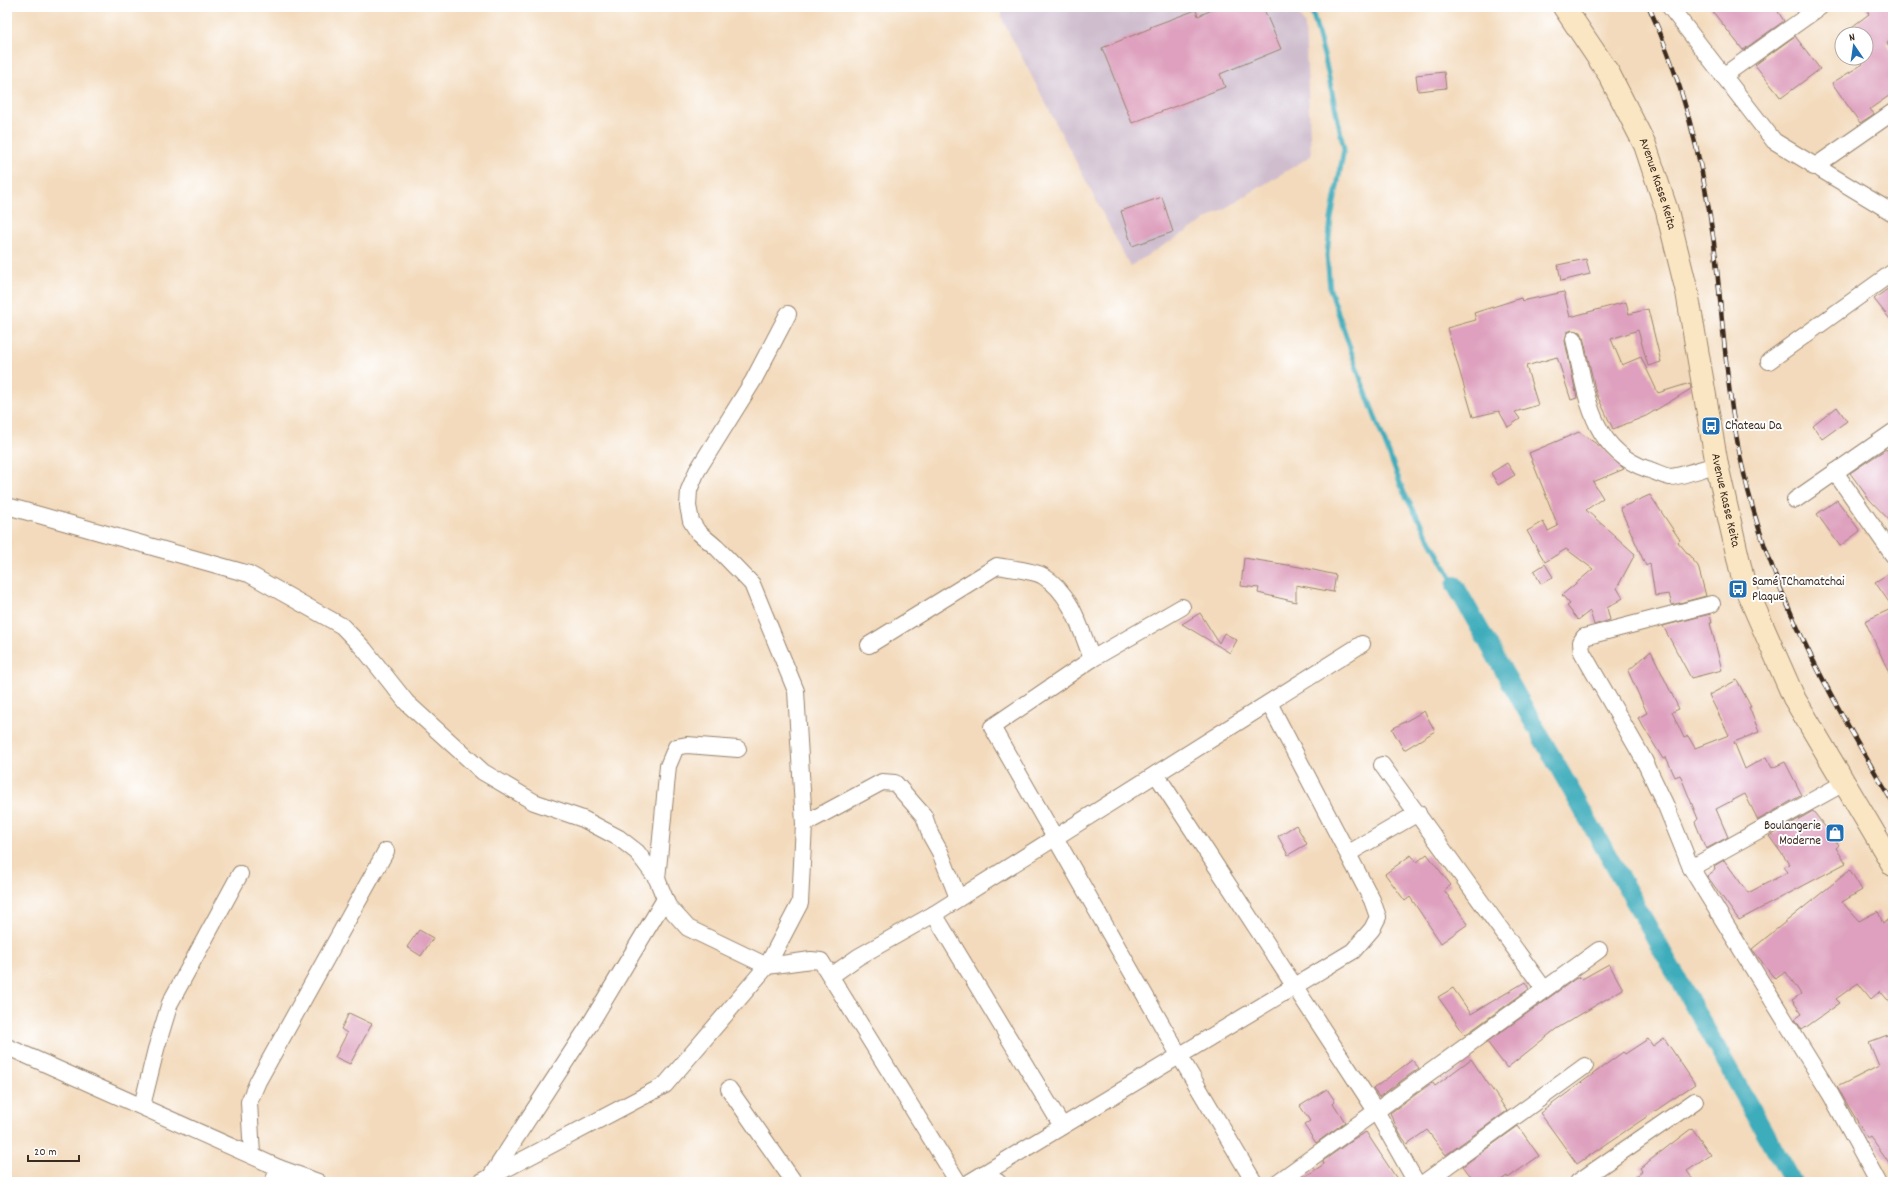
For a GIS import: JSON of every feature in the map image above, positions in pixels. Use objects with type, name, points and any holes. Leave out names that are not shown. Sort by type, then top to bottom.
[{"type":"main road","name":"Avenue Kasse Keita","points":[[1564,7],[1613,81],[1645,145],[1667,211],[1687,292],[1717,464],[1744,584],[1794,698],[1893,865]]},
{"type":"street","points":[[1670,7],[1774,141],[1814,167],[1893,213]]},
{"type":"street","points":[[1723,76],[1820,7]]},
{"type":"street","points":[[1814,167],[1893,112]]},
{"type":"street","points":[[1769,361],[1893,272]]},
{"type":"street","points":[[486,1180],[665,1085],[767,966],[800,903],[804,824],[796,691],[752,584],[717,548],[698,532],[691,521],[688,506],[689,490],[697,471],[753,381],[788,314]]},
{"type":"street","points":[[1574,339],[1591,413],[1600,433],[1617,451],[1635,464],[1670,477],[1717,464]]},
{"type":"street","points":[[1795,500],[1893,432]]},
{"type":"street","points":[[1835,472],[1893,555]]},
{"type":"street","points":[[7,506],[249,574],[342,626],[364,649],[407,703],[483,772],[534,802],[583,819],[619,838],[637,852],[657,879],[672,910],[688,928],[767,966],[811,960],[822,962],[958,1182]]},
{"type":"street","points":[[870,645],[997,566],[1042,575],[1059,590],[1075,614],[1092,659]]},
{"type":"street","points":[[1712,604],[1584,637],[1581,642],[1582,652],[1644,760],[1666,806],[1691,868],[1832,1095],[1878,1182]]},
{"type":"street","points":[[1182,607],[1092,659],[992,727],[1179,1055],[1254,1182]]},
{"type":"street","points":[[831,976],[858,958],[934,914],[1362,644]]},
{"type":"street","points":[[976,1178],[1353,951],[1372,929],[1378,917],[1372,900],[1349,853],[1269,703]]},
{"type":"street","points":[[657,879],[668,766],[676,747],[687,745],[738,749]]},
{"type":"street","points":[[1382,765],[1544,989]]},
{"type":"street","points":[[1156,774],[1376,1111],[1416,1182]]},
{"type":"street","points":[[804,824],[882,782],[895,783],[924,816],[958,898]]},
{"type":"street","points":[[1691,868],[1844,783]]},
{"type":"street","points":[[1349,853],[1418,813]]},
{"type":"street","points":[[252,1155],[249,1102],[258,1081],[386,851]]},
{"type":"street","points":[[142,1106],[156,1049],[170,1003],[240,874]]},
{"type":"street","points":[[486,1180],[590,1024],[666,899]]},
{"type":"street","points":[[934,914],[1062,1126]]},
{"type":"street","points":[[1278,1182],[1599,950]]},
{"type":"street","points":[[10,1048],[252,1155],[276,1175],[318,1182]]},
{"type":"street","points":[[1424,1182],[1585,1066]]},
{"type":"street","points":[[729,1089],[794,1182]]},
{"type":"street","points":[[1578,1182],[1695,1101]]},
{"type":"street","points":[[976,1178],[998,1182]]},
{"type":"shaded area","points":[[1001,7],[1295,7],[1305,25],[1311,156],[1130,266],[1003,21]]},
{"type":"building","points":[[1219,7],[1263,7],[1281,49],[1220,74],[1225,87],[1132,123],[1102,48],[1151,28],[1150,27],[1196,10],[1198,16]]},
{"type":"building","points":[[1709,7],[1775,7],[1784,21],[1743,50]]},
{"type":"building","points":[[1864,7],[1893,7],[1893,38],[1887,43],[1893,52],[1893,93],[1870,109],[1874,114],[1860,123],[1832,83],[1860,66],[1874,66],[1874,26],[1853,26],[1869,14]]},
{"type":"building","points":[[1795,36],[1820,69],[1781,98],[1755,65]]},
{"type":"building","points":[[1444,72],[1446,88],[1418,91],[1416,75]]},
{"type":"building","points":[[1162,197],[1173,232],[1132,246],[1121,211]]},
{"type":"building","points":[[1586,259],[1590,274],[1561,281],[1558,265]]},
{"type":"building","points":[[1893,285],[1893,323],[1874,299]]},
{"type":"building","points":[[1564,292],[1570,317],[1626,302],[1629,314],[1648,309],[1661,362],[1648,366],[1638,330],[1611,339],[1622,365],[1641,357],[1658,393],[1690,383],[1691,389],[1646,416],[1613,429],[1596,393],[1581,332],[1572,330],[1567,332],[1565,341],[1577,398],[1571,400],[1557,357],[1526,366],[1538,405],[1515,412],[1520,419],[1508,427],[1499,411],[1473,417],[1447,328],[1476,320],[1474,313],[1521,298],[1522,301]]},
{"type":"building","points":[[1837,407],[1847,421],[1822,439],[1813,426]]},
{"type":"building","points":[[1579,432],[1601,447],[1624,469],[1593,482],[1603,498],[1586,510],[1635,554],[1617,588],[1623,598],[1607,608],[1610,620],[1594,625],[1590,611],[1578,620],[1567,606],[1570,604],[1562,595],[1593,569],[1566,549],[1545,562],[1527,531],[1543,522],[1548,531],[1558,526],[1529,453]]},
{"type":"building","points":[[1886,449],[1893,458],[1893,524],[1869,499],[1850,473]]},
{"type":"building","points":[[1507,463],[1515,475],[1498,485],[1491,473]]},
{"type":"building","points":[[1650,495],[1680,540],[1678,542],[1698,566],[1706,596],[1672,605],[1669,594],[1655,596],[1650,563],[1646,566],[1620,508]]},
{"type":"building","points":[[1837,500],[1860,531],[1840,546],[1817,514]]},
{"type":"building","points":[[1244,558],[1300,567],[1336,575],[1333,592],[1296,585],[1296,602],[1258,593],[1259,588],[1241,586]]},
{"type":"building","points":[[1545,564],[1553,577],[1541,584],[1534,571]]},
{"type":"building","points":[[1893,571],[1893,608],[1875,582]]},
{"type":"building","points":[[1893,608],[1893,681],[1865,621]]},
{"type":"building","points":[[1200,613],[1219,643],[1224,633],[1237,640],[1230,653],[1182,624]]},
{"type":"building","points":[[1710,614],[1712,623],[1710,623],[1722,670],[1691,678],[1663,626]]},
{"type":"building","points":[[1651,651],[1679,709],[1672,712],[1684,738],[1688,736],[1695,748],[1729,735],[1709,695],[1737,680],[1751,707],[1749,707],[1759,732],[1734,742],[1745,769],[1766,757],[1772,768],[1785,762],[1802,795],[1758,820],[1745,794],[1716,809],[1728,837],[1706,849],[1695,822],[1698,819],[1680,775],[1675,777],[1666,757],[1663,759],[1638,718],[1647,713],[1628,671]]},
{"type":"building","points":[[1424,711],[1435,731],[1404,750],[1392,729]]},
{"type":"building","points":[[1813,811],[1839,845],[1836,848],[1846,863],[1739,920],[1707,876],[1715,870],[1714,866],[1724,860],[1748,893],[1788,872],[1784,867],[1789,864],[1769,836]]},
{"type":"building","points":[[1296,825],[1307,844],[1288,855],[1278,836]]},
{"type":"building","points":[[1427,854],[1451,885],[1444,890],[1468,924],[1441,943],[1410,897],[1405,901],[1385,874],[1411,855],[1417,862]]},
{"type":"building","points":[[1850,870],[1862,890],[1842,902],[1859,921],[1878,911],[1883,924],[1893,916],[1893,1006],[1880,991],[1871,999],[1858,983],[1836,999],[1840,1003],[1802,1030],[1795,1019],[1802,1014],[1792,1000],[1801,994],[1786,972],[1775,979],[1752,949]]},
{"type":"building","points":[[419,930],[433,938],[421,956],[407,947]]},
{"type":"building","points":[[1609,964],[1623,989],[1556,1029],[1507,1068],[1487,1042],[1575,979],[1580,977],[1582,979]]},
{"type":"building","points":[[1525,982],[1529,989],[1465,1035],[1438,997],[1453,988],[1471,1014]]},
{"type":"building","points":[[349,1013],[372,1024],[350,1064],[335,1057],[347,1033],[341,1029]]},
{"type":"building","points":[[1893,1033],[1893,1168],[1871,1137],[1868,1139],[1837,1087],[1879,1066],[1869,1042]]},
{"type":"building","points":[[1664,1038],[1695,1084],[1577,1164],[1540,1113],[1623,1052],[1625,1054],[1648,1039],[1653,1046]]},
{"type":"building","points":[[1471,1059],[1507,1111],[1446,1155],[1427,1130],[1407,1144],[1400,1134],[1390,1113],[1430,1084],[1433,1083],[1435,1086]]},
{"type":"building","points":[[1412,1060],[1419,1068],[1379,1097],[1373,1089]]},
{"type":"building","points":[[1327,1089],[1335,1101],[1333,1103],[1345,1122],[1316,1143],[1304,1125],[1310,1121],[1300,1106]]},
{"type":"building","points":[[1518,1126],[1539,1156],[1508,1178],[1507,1176],[1498,1182],[1475,1182],[1463,1166]]},
{"type":"building","points":[[1692,1128],[1711,1155],[1687,1171],[1695,1182],[1628,1182],[1642,1171],[1640,1168]]},
{"type":"building","points":[[1366,1132],[1399,1182],[1297,1182],[1324,1164],[1323,1161]]},
{"type":"waterway","points":[[1311,7],[1325,59],[1344,149],[1331,219],[1327,255],[1330,289],[1361,380],[1404,493],[1455,585]]},
{"type":"waterway","points":[[1455,585],[1793,1182]]},
{"type":"railway","points":[[1649,7],[1682,93],[1698,153],[1714,243],[1732,410],[1742,465],[1754,511],[1768,555],[1803,640],[1846,722],[1893,803]]},
{"type":"place","name":"Chateau Da","points":[[1711,426]]},
{"type":"place","name":"Samé TChamatchai Plaque","points":[[1738,589]]},
{"type":"place","name":"Boulangerie Moderne","points":[[1835,833]]}]
